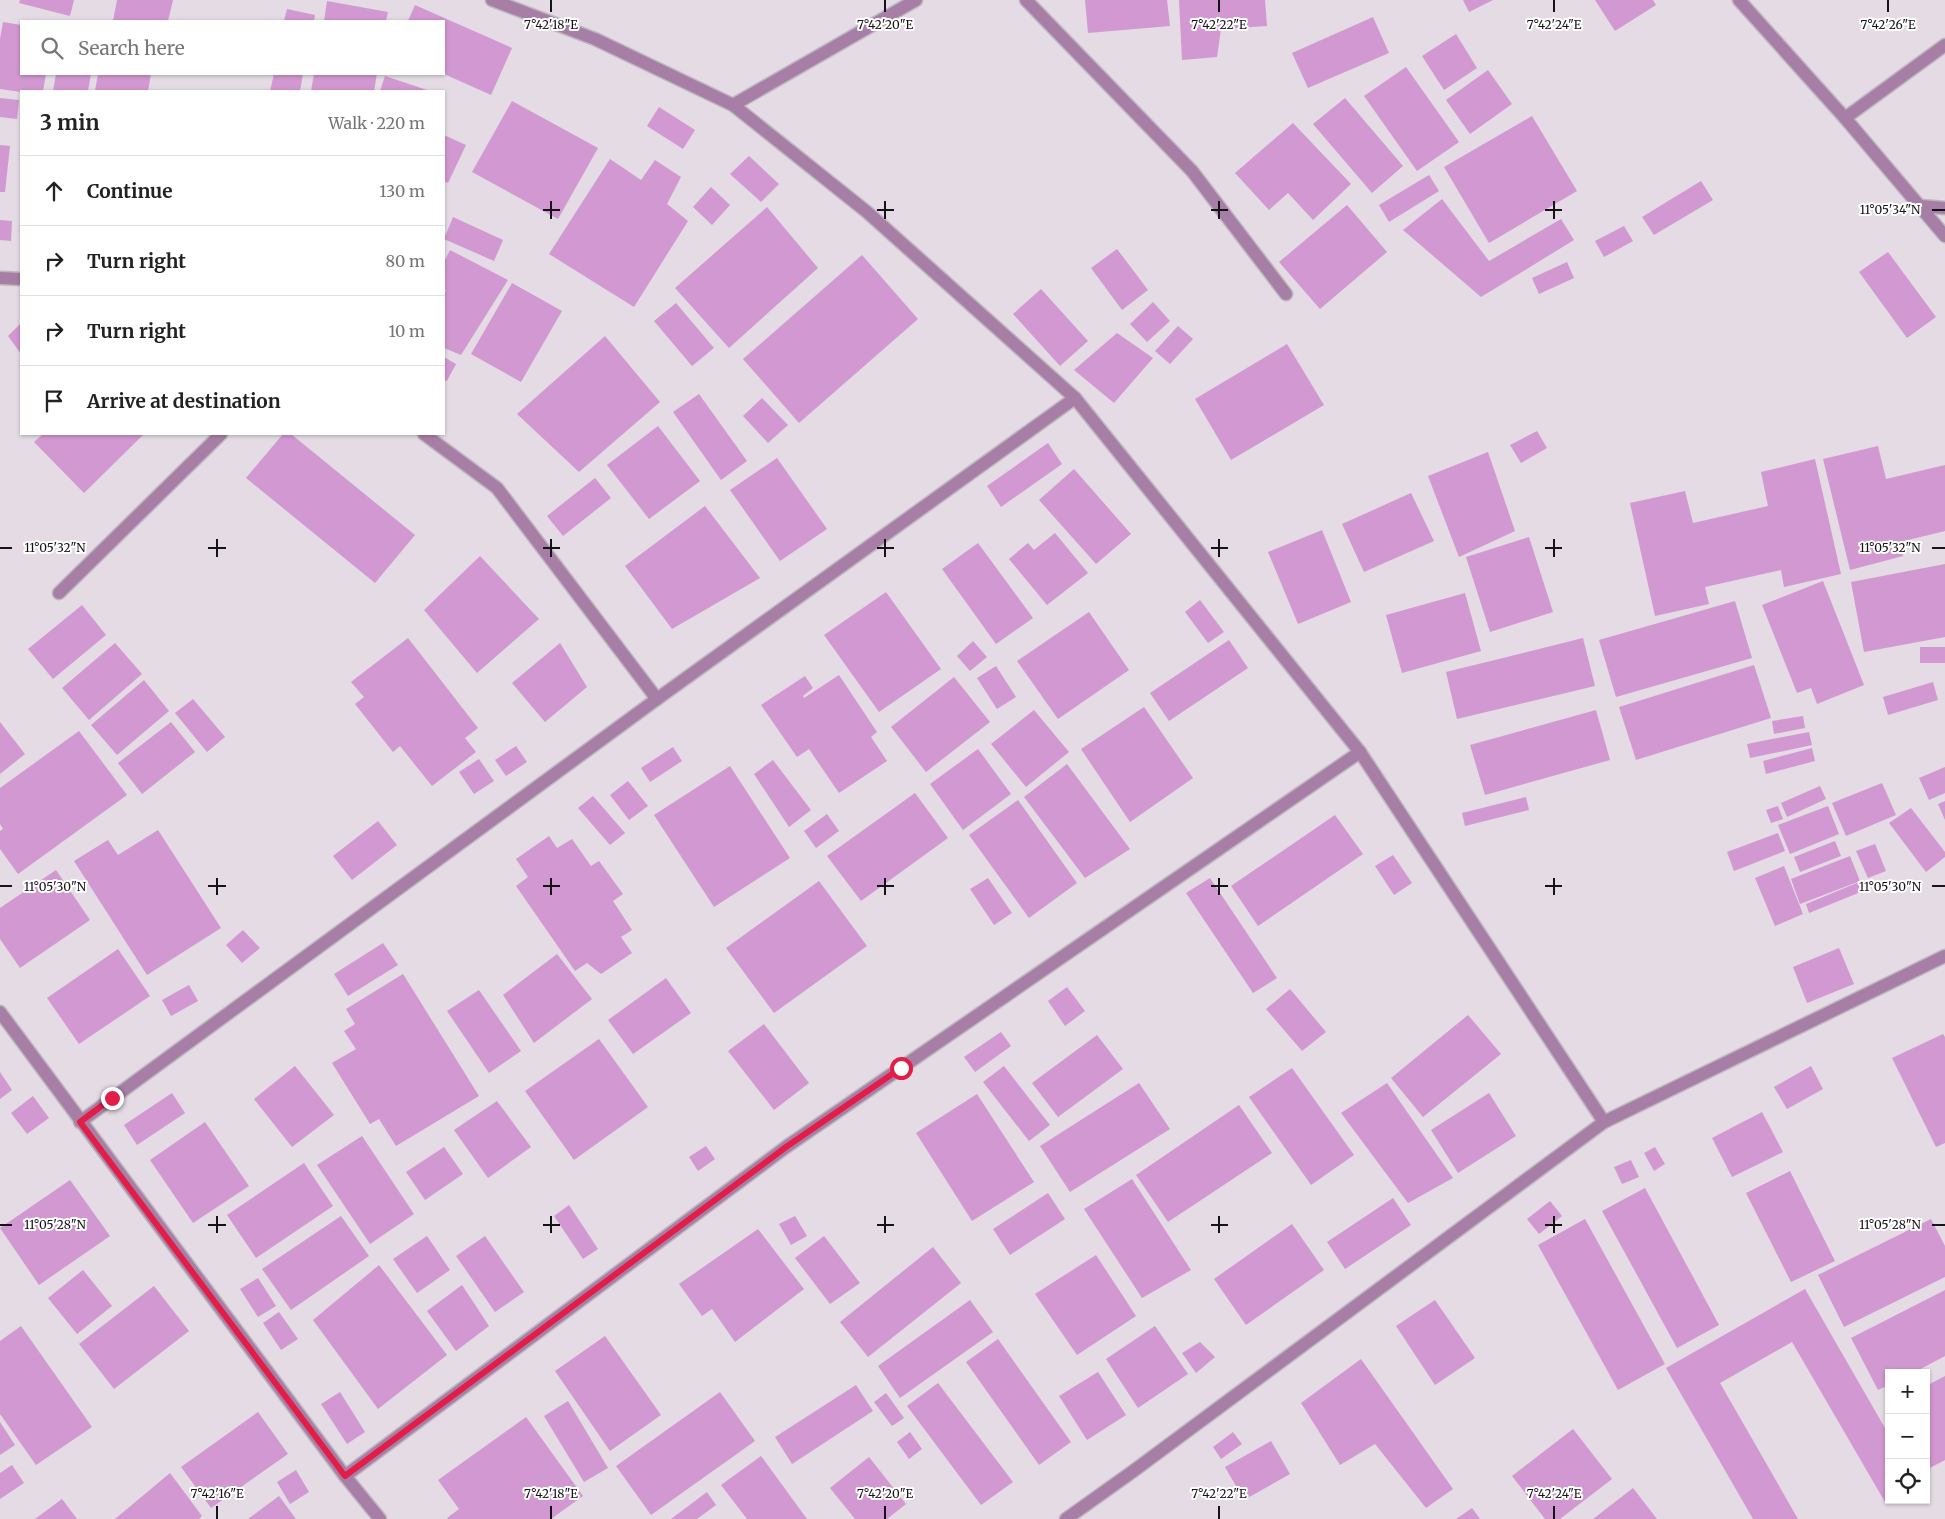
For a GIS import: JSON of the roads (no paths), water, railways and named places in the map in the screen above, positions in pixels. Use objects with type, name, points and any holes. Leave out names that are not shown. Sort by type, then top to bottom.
[{"type":"street","points":[[492,0],[595,39],[733,105],[867,212],[1075,398],[1360,752],[1604,1122]]},
{"type":"street","points":[[733,105],[916,0]]},
{"type":"street","points":[[1026,0],[1192,171],[1286,294]]},
{"type":"street","points":[[1739,0],[1845,118],[1945,236]]},
{"type":"street","points":[[1845,118],[1945,45]]},
{"type":"street","points":[[1921,206],[1945,208]]},
{"type":"street","points":[[0,278],[20,278]]},
{"type":"street","points":[[80,1122],[657,699],[1075,398]]},
{"type":"street","points":[[59,593],[220,435]]},
{"type":"street","points":[[425,435],[497,488],[657,699]]},
{"type":"street","points":[[345,1476],[786,1147],[1360,752]]},
{"type":"street","points":[[1066,1519],[1604,1122],[1945,956]]},
{"type":"street","points":[[0,1012],[345,1476],[380,1519]]}]
